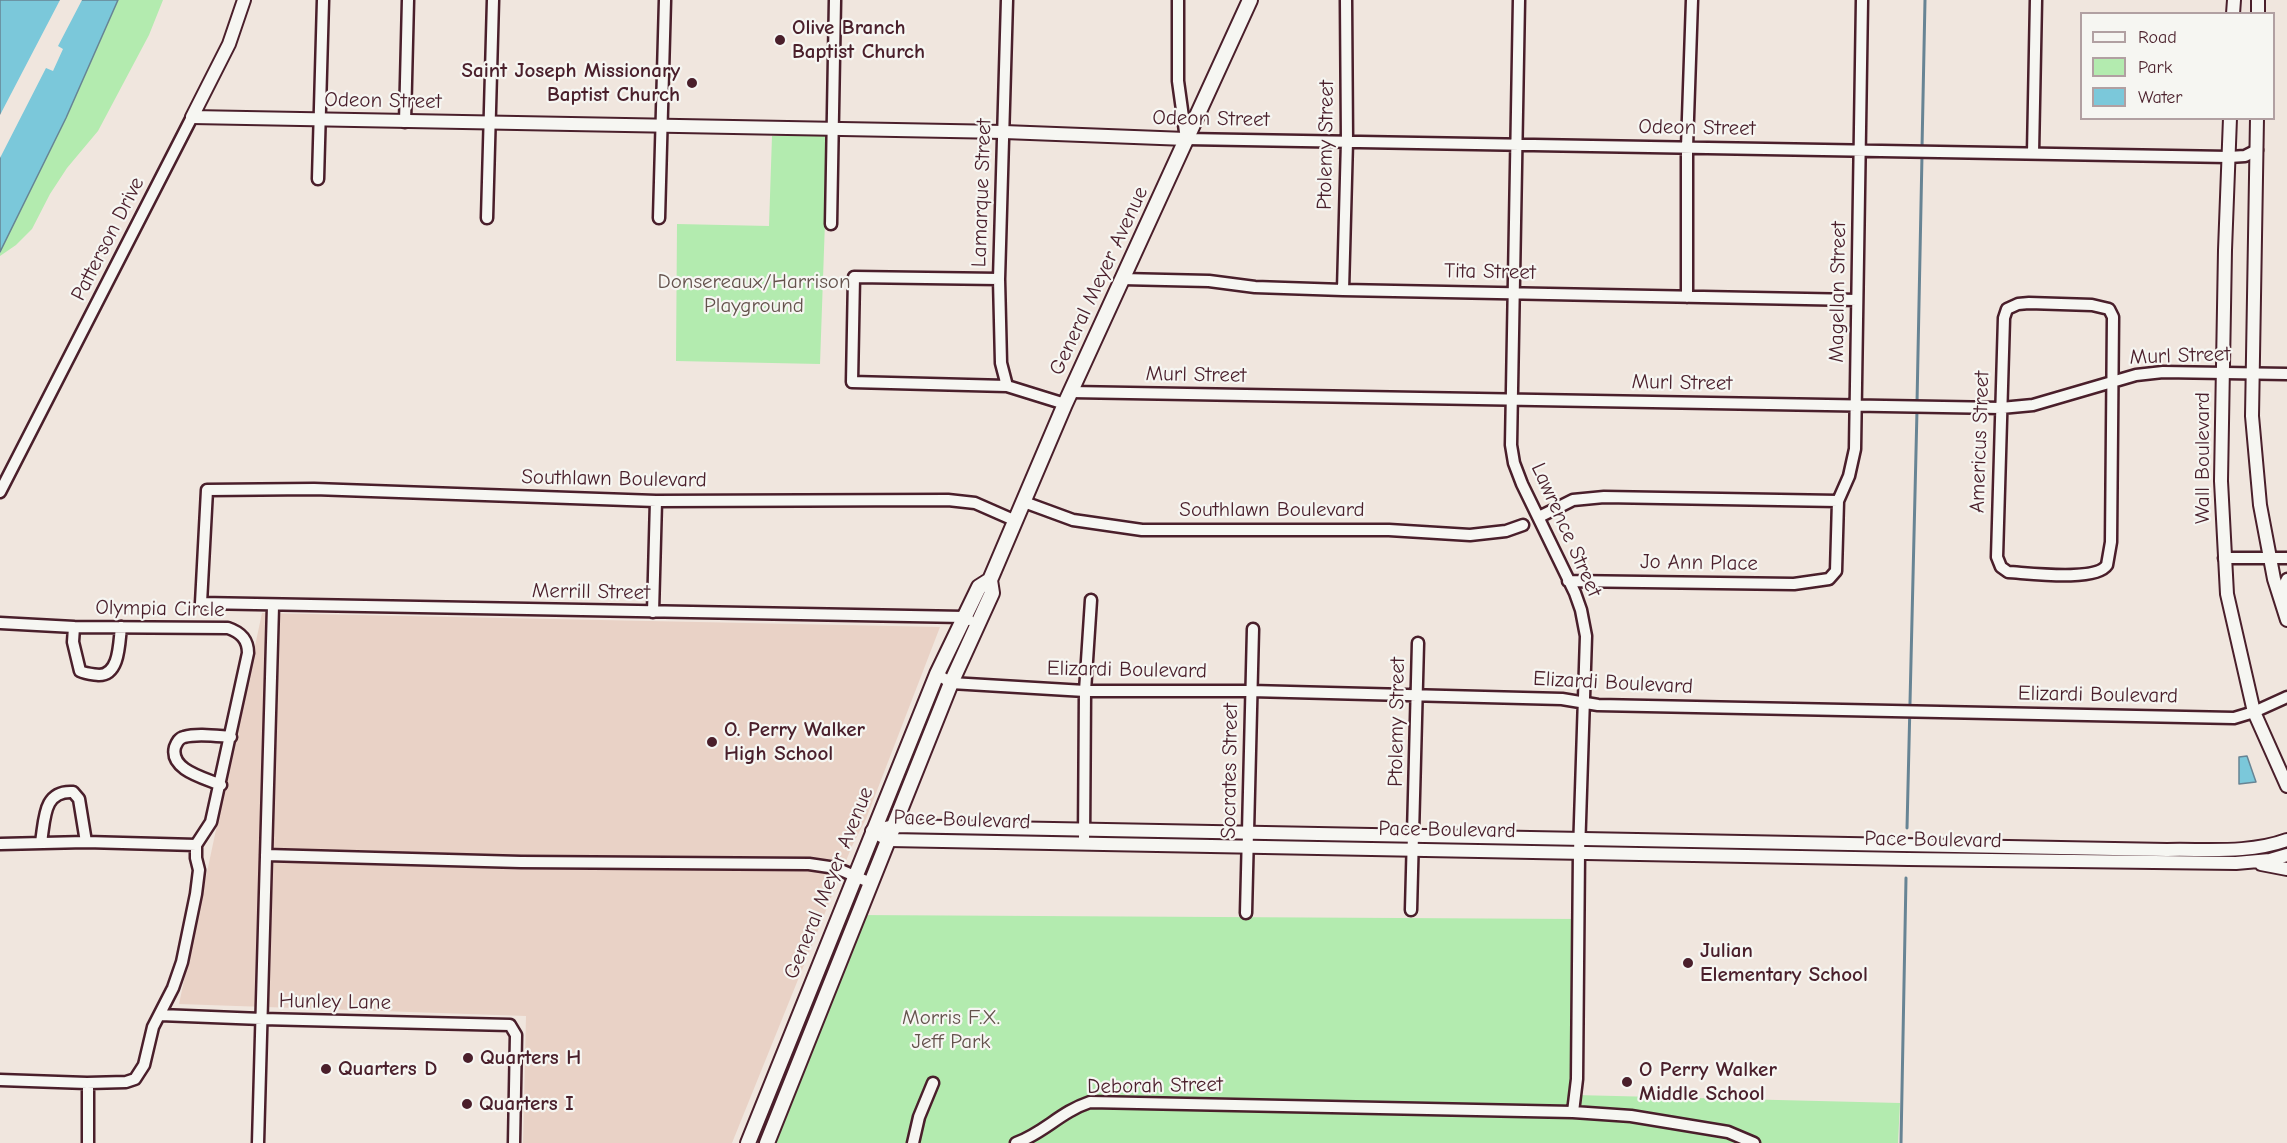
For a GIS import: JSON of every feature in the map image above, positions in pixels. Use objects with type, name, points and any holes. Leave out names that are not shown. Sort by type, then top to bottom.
[{"type":"main road","name":"General Meyer Avenue","points":[[767,1143],[951,684],[992,593],[990,580],[1068,398],[1250,0]]},
{"type":"main road","name":"General Meyer Avenue","points":[[748,1143],[937,674],[979,587],[990,580]]},
{"type":"street","name":"Patterson Drive","points":[[0,492],[229,44],[244,0]]},
{"type":"street","points":[[318,179],[323,0]]},
{"type":"street","points":[[405,122],[408,0]]},
{"type":"street","points":[[487,218],[493,0]]},
{"type":"street","points":[[658,218],[665,0]]},
{"type":"street","points":[[831,224],[835,0]]},
{"type":"street","name":"Lamarque Street","points":[[1007,0],[999,279],[1001,363],[1007,386]]},
{"type":"street","points":[[1178,0],[1178,81],[1186,139]]},
{"type":"street","name":"Ptolemy Street","points":[[1343,290],[1347,141],[1346,0]]},
{"type":"street","name":"Lawrence Street","points":[[1519,0],[1511,435],[1514,463],[1581,610],[1586,636],[1579,838],[1577,1079],[1573,1112]]},
{"type":"street","points":[[1687,297],[1687,147],[1692,0]]},
{"type":"street","name":"Magellan Street","points":[[1829,579],[1836,571],[1838,501],[1853,460],[1857,406],[1862,0]]},
{"type":"street","points":[[2033,153],[2036,0]]},
{"type":"street","name":"Odeon Street","points":[[192,117],[1004,132],[1186,139],[1517,146],[2229,157],[2246,156],[2257,150]]},
{"type":"street","name":"Wall Boulevard","points":[[2230,120],[2221,481],[2224,558],[2230,612],[2254,712],[2287,786]]},
{"type":"street","points":[[2257,120],[2252,416],[2258,484],[2270,558],[2287,620]]},
{"type":"street","name":"Murl Street","points":[[999,279],[854,277],[852,382],[1007,386],[1068,398],[1512,400],[2001,408],[2033,405],[2136,375],[2163,372],[2287,374]]},
{"type":"street","name":"Tita Street","points":[[1122,279],[1209,281],[1255,287],[1343,290],[1857,300]]},
{"type":"street","name":"Americus Street","points":[[2018,303],[2029,303],[2092,305],[2110,310],[2114,325],[2110,542],[2109,558],[2104,569],[2098,573],[2062,575],[2008,572],[2000,564],[1997,553],[2001,408],[2004,318],[2007,309],[2018,303]]},
{"type":"street","name":"Southlawn Boulevard","points":[[201,603],[207,490],[314,489],[656,501],[965,501],[1016,521]]},
{"type":"street","points":[[1539,517],[1573,500],[1604,497],[1838,501]]},
{"type":"street","points":[[653,612],[656,501]]},
{"type":"street","name":"Southlawn Boulevard","points":[[1024,501],[1073,520],[1142,530],[1389,530],[1470,535],[1506,531],[1523,525]]},
{"type":"street","points":[[2224,558],[2287,558]]},
{"type":"street","name":"Jo Ann Place","points":[[1568,581],[1784,584],[1819,582],[1829,579]]},
{"type":"street","points":[[2282,603],[2283,587],[2287,579]]},
{"type":"street","points":[[1084,842],[1085,691],[1091,600]]},
{"type":"street","name":"Merrill Street","points":[[201,603],[964,617],[977,624]]},
{"type":"street","points":[[258,1143],[273,606]]},
{"type":"street","name":"Olympia Circle","points":[[0,623],[74,627],[228,628],[238,631],[247,642],[248,653],[221,785],[211,822],[196,845]]},
{"type":"street","points":[[74,627],[73,642],[80,670],[87,674],[102,675],[114,668],[121,627]]},
{"type":"street","name":"Socrates Street","points":[[1246,913],[1253,629]]},
{"type":"street","name":"Ptolemy Street","points":[[1411,910],[1418,643]]},
{"type":"street","points":[[937,674],[951,684]]},
{"type":"street","name":"Elizardi Boulevard","points":[[951,684],[1085,691],[1251,691],[1584,701],[1598,705],[2234,718],[2287,698]]},
{"type":"street","points":[[221,785],[177,763],[176,744],[186,736],[231,737]]},
{"type":"street","points":[[40,842],[47,809],[53,796],[60,792],[73,792],[79,799],[86,842]]},
{"type":"street","name":"Pace Boulevard","points":[[872,831],[894,826],[1084,828],[1928,846],[2222,849],[2267,847],[2287,840]]},
{"type":"street","name":"Pace Boulevard","points":[[872,831],[889,840],[1414,848],[1928,860],[2251,863],[2287,855]]},
{"type":"street","points":[[1734,841],[1734,855]]},
{"type":"street","points":[[0,844],[86,842],[196,845],[199,870],[182,962],[173,988],[153,1027],[144,1065],[135,1079],[126,1082],[88,1083],[0,1080]]},
{"type":"street","points":[[1928,846],[1928,860]]},
{"type":"street","points":[[2077,848],[2077,862]]},
{"type":"street","points":[[2222,849],[2222,863]]},
{"type":"street","points":[[266,855],[521,862],[822,864],[855,874],[871,883]]},
{"type":"street","points":[[2251,863],[2287,869]]},
{"type":"street","name":"Hunley Lane","points":[[160,1015],[510,1025],[516,1035],[514,1143]]},
{"type":"street","points":[[88,1083],[88,1143]]},
{"type":"street","points":[[913,1143],[919,1118],[933,1083]]},
{"type":"street","name":"Deborah Street","points":[[1016,1143],[1032,1137],[1073,1108],[1090,1102],[1573,1112]]},
{"type":"street","points":[[1573,1112],[1631,1116],[1728,1132],[1754,1143]]},
{"type":"shaded area","points":[[262,613],[940,627],[866,819],[852,846],[732,1143],[523,1143],[526,1016],[179,1004]]},
{"type":"green space","points":[[110,0],[163,0],[149,35],[98,131],[67,168],[50,194],[32,229],[16,245],[0,256],[0,212]]},
{"type":"green space","name":"Donsereaux/Harrison Playground","points":[[772,136],[828,136],[820,364],[676,361],[677,224],[769,226]]},
{"type":"green space","name":"Morris F.X. Jeff Park","points":[[858,915],[1578,919],[1575,1095],[1900,1103],[1898,1143],[772,1143]]},
{"type":"water","points":[[0,0],[118,0],[66,118],[0,252]]},
{"type":"water","points":[[2247,756],[2256,782],[2239,784],[2239,757]]},
{"type":"pier","points":[[60,0],[82,0],[58,46],[63,49],[53,71],[46,68],[0,158],[0,115]]},
{"type":"waterway","points":[[1922,148],[1925,0]]},
{"type":"waterway","points":[[1917,403],[1922,155]]},
{"type":"waterway","points":[[1907,828],[1917,410]]},
{"type":"waterway","points":[[1901,1143],[1906,878]]},
{"type":"place","name":"Olive Branch Baptist Church","points":[[780,40]]},
{"type":"place","name":"Saint Joseph Missionary Baptist Church","points":[[692,83]]},
{"type":"place","name":"O. Perry Walker High School","points":[[712,742]]},
{"type":"place","name":"Julian Elementary School","points":[[1688,963]]},
{"type":"place","name":"Quarters H","points":[[468,1058]]},
{"type":"place","name":"Quarters D","points":[[326,1069]]},
{"type":"place","name":"O Perry Walker Middle School","points":[[1627,1082]]},
{"type":"place","name":"Quarters I","points":[[467,1104]]}]
